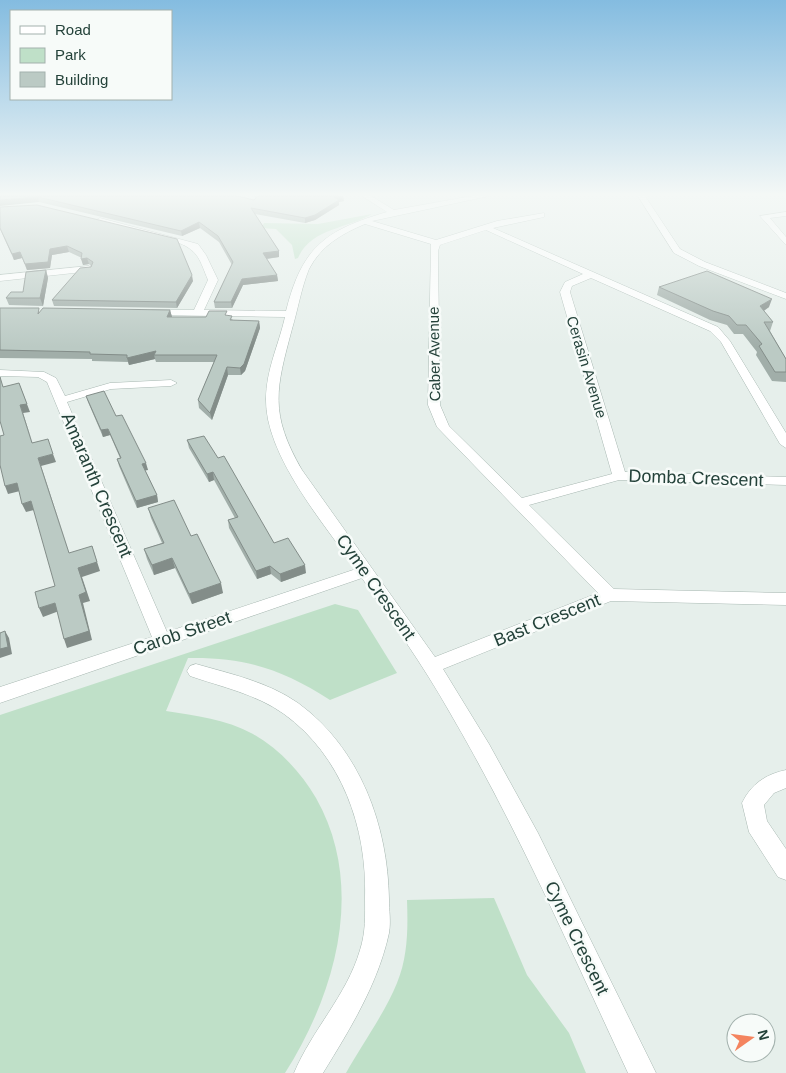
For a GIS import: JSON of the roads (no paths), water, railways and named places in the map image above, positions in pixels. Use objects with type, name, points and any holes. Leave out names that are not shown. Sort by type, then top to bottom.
[{"type":"street","points":[[195,246],[202,255],[213,280],[197,314]]},
{"type":"street","name":"Cyme Crescent","points":[[322,246],[312,255],[303,274],[274,380],[271,405],[278,435],[310,491],[364,572],[432,666],[485,754],[518,816],[642,1073]]},
{"type":"street","name":"Caber Avenue","points":[[435,246],[434,405],[443,427],[610,594]]},
{"type":"street","points":[[528,246],[714,329],[725,341],[770,414],[786,444]]},
{"type":"street","points":[[672,246],[677,251],[702,264],[785,294]]},
{"type":"street","points":[[0,278],[89,269]]},
{"type":"street","name":"Cerasin Avenue","points":[[592,274],[568,284],[565,292],[619,476]]},
{"type":"street","points":[[145,313],[291,314]]},
{"type":"street","name":"Amaranth Crescent","points":[[0,373],[40,374],[52,380],[162,639]]},
{"type":"street","points":[[62,400],[110,386],[172,383]]},
{"type":"street","points":[[770,414],[786,414]]},
{"type":"street","name":"Domba Crescent","points":[[520,503],[619,476],[786,481]]},
{"type":"street","name":"Carob Street","points":[[0,695],[364,572]]},
{"type":"street","name":"Bast Crescent","points":[[432,666],[610,594],[786,600]]},
{"type":"street","points":[[196,671],[257,689],[292,709],[315,730],[334,753],[362,804],[371,833],[377,866],[377,930],[367,964],[353,998],[308,1073]]},
{"type":"street","points":[[786,779],[774,781],[761,790],[753,803],[757,825],[786,869]]}]
